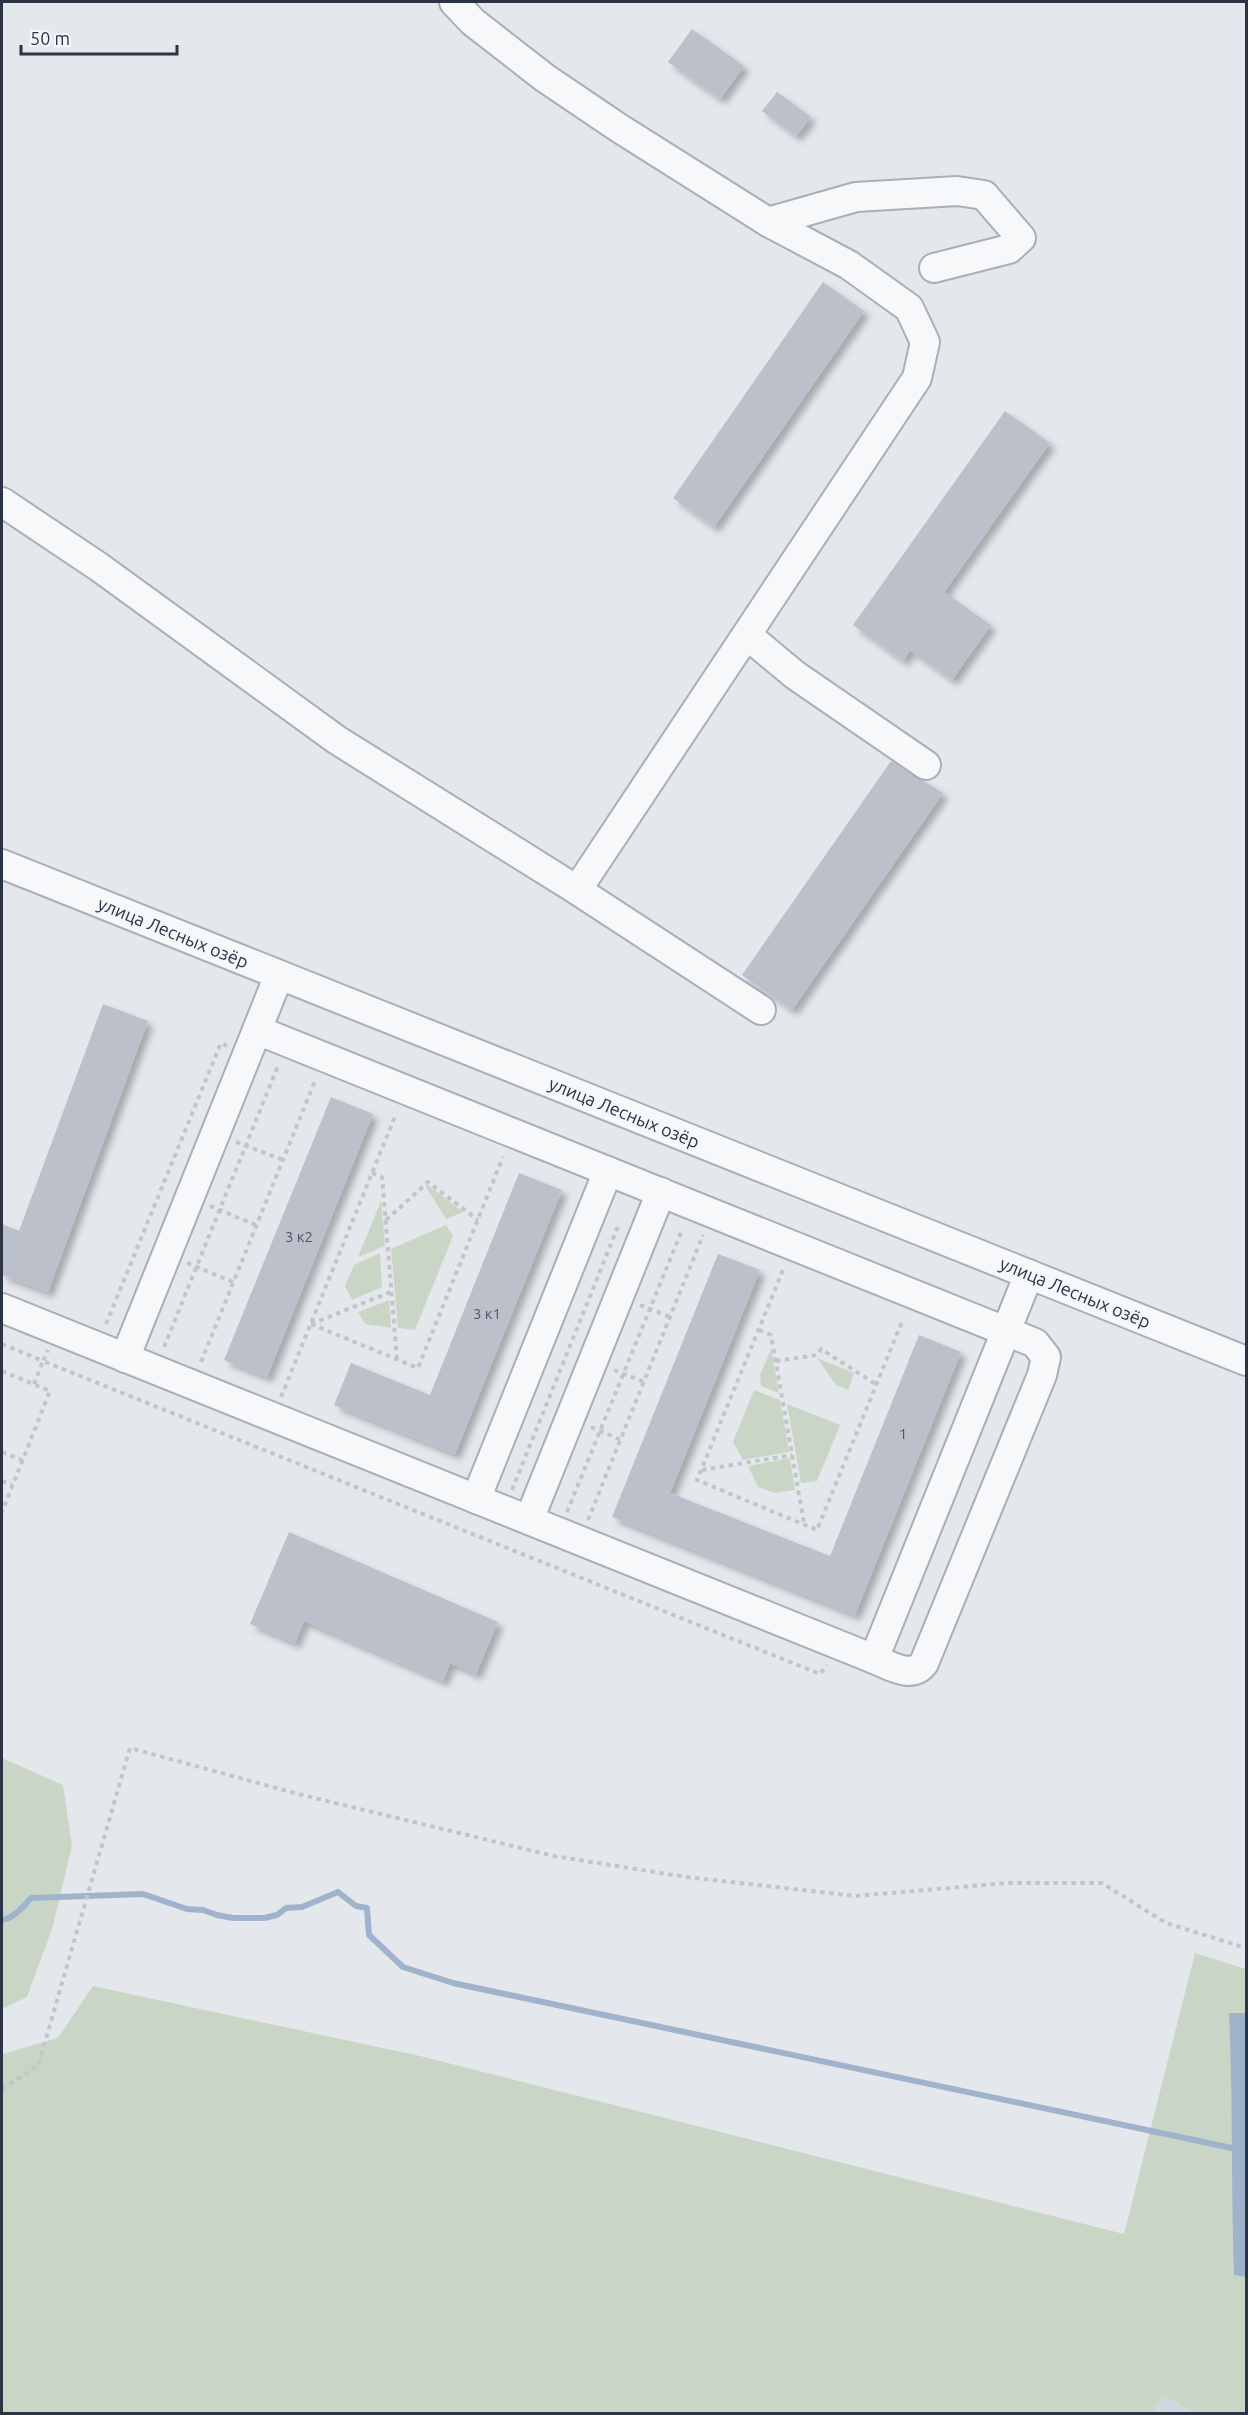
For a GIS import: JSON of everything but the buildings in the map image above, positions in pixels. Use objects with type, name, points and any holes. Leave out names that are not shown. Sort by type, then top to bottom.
[{"type":"street","points":[[454,2],[472,22],[545,78],[619,128],[768,222],[849,265],[909,308],[925,342],[916,378],[577,890]]},
{"type":"street","points":[[768,222],[856,197],[957,191],[984,195],[1021,238],[1009,249],[934,268]]},
{"type":"street","points":[[2,502],[99,567],[337,740],[577,890],[761,1010]]},
{"type":"street","points":[[747,635],[795,675],[926,765]]},
{"type":"street","name":"улица Лесных озёр","points":[[2,864],[1246,1361]]},
{"type":"street","points":[[129,1348],[279,975]]},
{"type":"street","points":[[2,1308],[129,1348],[476,1499],[907,1672],[921,1668],[1042,1375],[1046,1357],[1035,1343],[707,1225],[656,1205],[608,1171],[253,1042]]},
{"type":"street","points":[[476,1499],[608,1171]]},
{"type":"street","points":[[529,1520],[656,1205]]},
{"type":"street","points":[[874,1659],[1029,1274]]},
{"type":"path","points":[[129,1348],[105,1328],[220,1043],[253,1042],[278,1066],[287,1070]]},
{"type":"path","points":[[163,1350],[278,1066]]},
{"type":"path","points":[[306,1077],[325,1085]]},
{"type":"path","points":[[199,1365],[315,1081]]},
{"type":"path","points":[[386,1110],[407,1118]]},
{"type":"path","points":[[281,1398],[396,1114]]},
{"type":"path","points":[[311,1324],[418,1368],[504,1157],[493,1153]]},
{"type":"path","points":[[372,1173],[381,1176],[397,1359]]},
{"type":"path","points":[[386,1220],[428,1182],[478,1220]]},
{"type":"path","points":[[656,1205],[682,1230]]},
{"type":"path","points":[[511,1490],[622,1217]]},
{"type":"path","points":[[682,1230],[707,1225]]},
{"type":"path","points":[[707,1225],[712,1242]]},
{"type":"path","points":[[588,1521],[707,1225]]},
{"type":"path","points":[[567,1513],[682,1230]]},
{"type":"path","points":[[773,1266],[794,1275]]},
{"type":"path","points":[[783,1270],[697,1480],[818,1530],[903,1319],[892,1314]]},
{"type":"path","points":[[311,1324],[391,1292]]},
{"type":"path","points":[[759,1330],[771,1335],[804,1524]]},
{"type":"path","points":[[2,1344],[43,1361]]},
{"type":"path","points":[[776,1361],[816,1355],[820,1349],[877,1385]]},
{"type":"path","points":[[2,1371],[50,1391],[2,1512]]},
{"type":"path","points":[[2,1452],[22,1460]]},
{"type":"path","points":[[702,1470],[792,1455]]},
{"type":"path","points":[[2,1481],[12,1485]]},
{"type":"path","points":[[2,2089],[38,2066],[130,1748],[298,1794],[554,1856],[686,1877],[856,1896],[1007,1882],[1102,1883],[1166,1923],[1246,1948]]},
{"type":"shaded area","points":[[1163,2395],[1194,2413],[1152,2414]]},
{"type":"green space","points":[[428,1185],[463,1212],[446,1219],[426,1187]]},
{"type":"green space","points":[[381,1201],[385,1246],[358,1257]]},
{"type":"green space","points":[[446,1225],[453,1236],[415,1330],[398,1328],[391,1249]]},
{"type":"green space","points":[[380,1253],[382,1287],[352,1300],[345,1286],[354,1265]]},
{"type":"green space","points":[[389,1300],[391,1328],[365,1324],[358,1312]]},
{"type":"green space","points":[[771,1349],[779,1393],[761,1386],[760,1375]]},
{"type":"green space","points":[[817,1358],[854,1373],[848,1390],[836,1385]]},
{"type":"green space","points":[[754,1390],[780,1400],[789,1452],[743,1460],[733,1442]]},
{"type":"green space","points":[[787,1404],[840,1425],[817,1481],[801,1483]]},
{"type":"green space","points":[[790,1458],[795,1490],[775,1493],[758,1487],[748,1466]]},
{"type":"green space","points":[[2,1758],[63,1785],[72,1846],[52,1929],[27,1997],[2,2009]]},
{"type":"green space","points":[[1195,1953],[1246,1969],[1246,2413],[1194,2413],[1163,2395],[1152,2414],[2,2414],[2,2054],[58,2038],[93,1986],[420,2056],[1124,2234]]},
{"type":"water","points":[[1229,2013],[1246,2013],[1246,2277],[1234,2275]]},
{"type":"waterway","points":[[2,1920],[14,1915],[31,1898],[143,1894],[187,1909],[203,1910],[217,1915],[233,1918],[264,1918],[277,1915],[286,1908],[302,1907],[338,1892],[356,1906],[367,1908],[369,1935],[403,1967],[453,1983],[1246,2151]]}]
